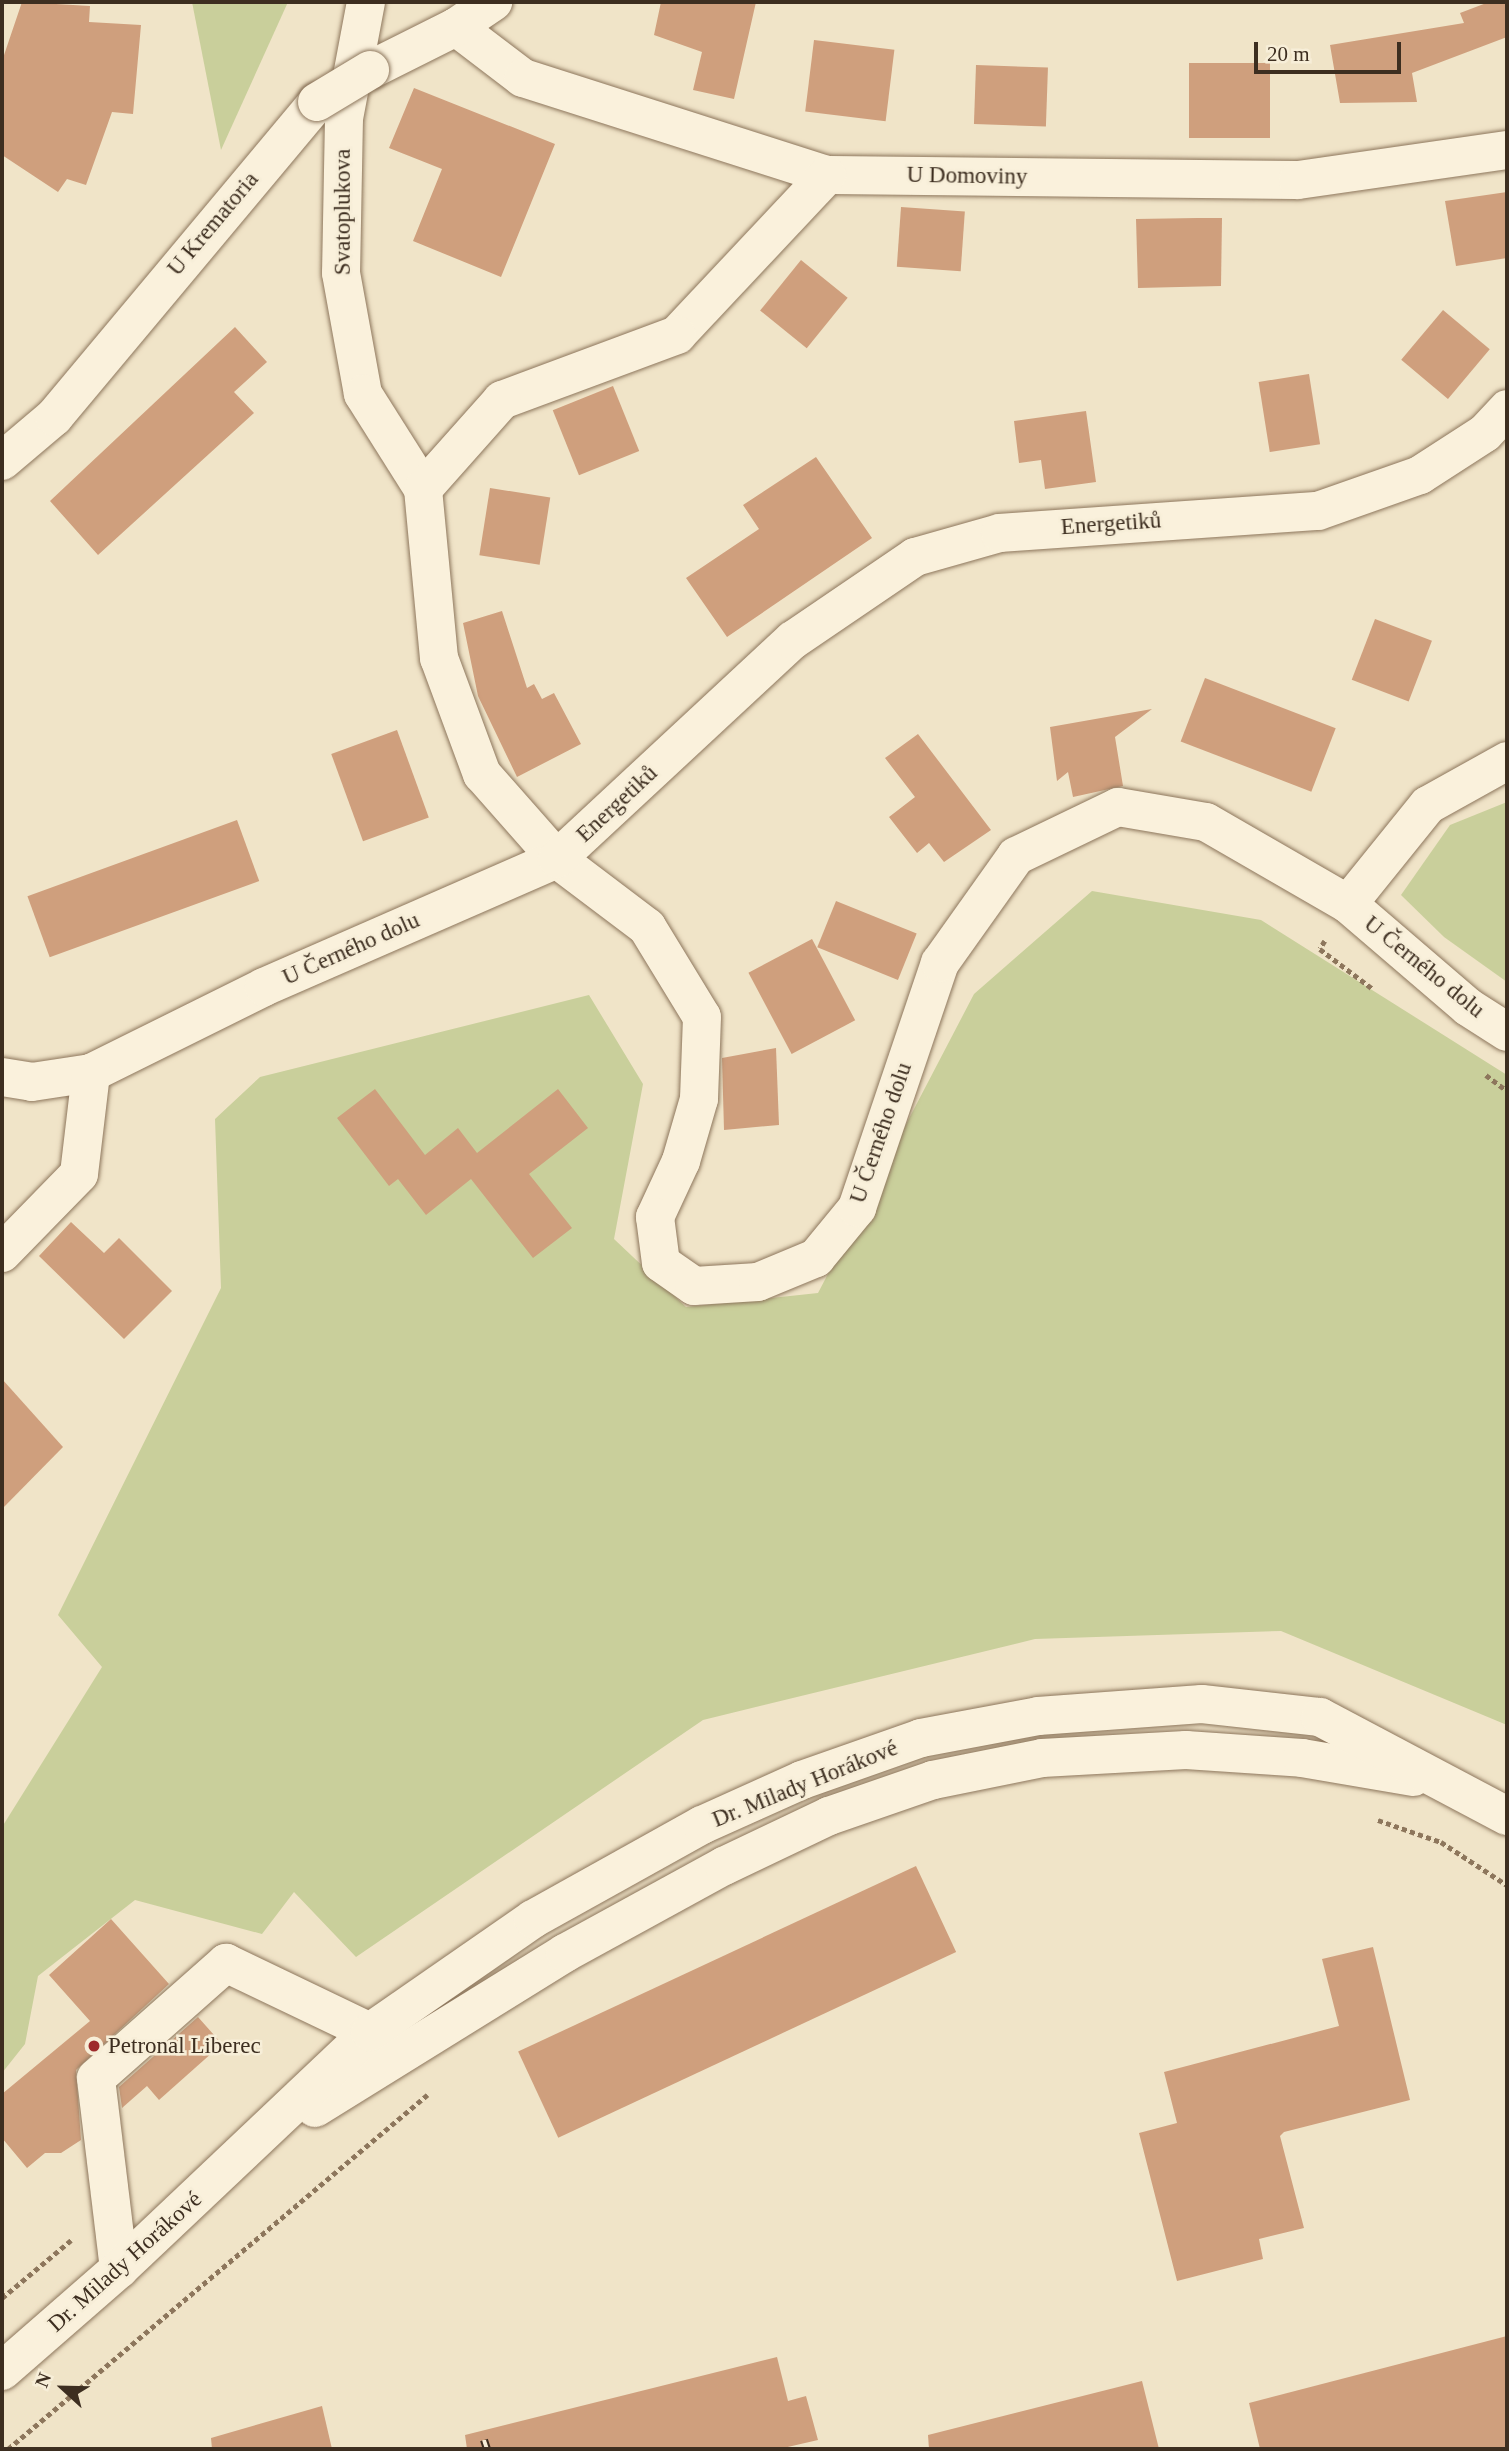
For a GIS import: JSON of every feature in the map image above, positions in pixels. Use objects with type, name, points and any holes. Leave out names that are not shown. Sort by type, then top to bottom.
[{"type":"street","name":"Svatoplukova","points":[[366,2],[344,118],[341,273],[363,394],[423,489]]},
{"type":"street","name":"U Krematoria","points":[[2,461],[54,417],[317,102],[370,69],[456,27],[493,2]]},
{"type":"street","name":"U Domoviny","points":[[456,27],[523,78],[827,175],[1298,180],[1507,150]]},
{"type":"street","points":[[423,489],[502,400],[677,335],[827,175]]},
{"type":"street","name":"Energetiků","points":[[423,489],[439,659],[482,774],[557,859],[793,640],[915,557],[1000,533],[1318,511],[1420,475],[1485,433],[1507,409]]},
{"type":"street","points":[[1348,904],[1428,805],[1507,761]]},
{"type":"street","name":"U Černého dolu","points":[[2,1077],[32,1082],[91,1073],[264,988],[557,859],[648,928],[702,1017],[699,1099],[681,1161],[655,1217],[661,1262],[694,1286],[758,1282],[816,1258],[857,1208],[940,963],[1016,856],[1118,807],[1206,821],[1348,904],[1468,1007],[1507,1032]]},
{"type":"street","points":[[2,1253],[79,1174],[91,1073]]},
{"type":"street","name":"Dr. Milady Horákové","points":[[2,2371],[119,2269],[246,2152],[370,2032],[533,1919],[702,1825],[802,1780],[922,1738],[1038,1716],[1202,1704],[1320,1717],[1453,1783],[1507,1816]]},
{"type":"street","name":"Dr. Milady Horákové","points":[[246,2152],[565,1953],[724,1866],[829,1816],[933,1780],[1042,1758],[1186,1750],[1301,1758],[1453,1783]]},
{"type":"street","points":[[119,2269],[96,2078],[226,1963],[370,2032]]},
{"type":"path","points":[[1370,1817],[1441,1842],[1507,1885]]},
{"type":"path","points":[[8,2449],[438,2086]]},
{"type":"path","points":[[2,2298],[111,2206]]},
{"type":"green space","points":[[192,2],[288,2],[221,150]]},
{"type":"green space","points":[[1507,802],[1507,982],[1444,937],[1401,895],[1450,825]]},
{"type":"green space","points":[[1092,891],[1261,920],[1507,1075],[1507,1725],[1281,1631],[1035,1639],[703,1720],[356,1957],[294,1892],[262,1934],[135,1900],[38,1976],[25,2044],[2,2073],[2,1827],[102,1667],[58,1615],[221,1288],[215,1119],[260,1077],[589,995],[643,1084],[614,1239],[686,1307],[818,1293],[974,994]]},
{"type":"building","points":[[22,2],[90,6],[89,22],[141,25],[133,114],[112,112],[86,185],[67,179],[58,192],[2,155],[2,61]]},
{"type":"building","points":[[661,2],[756,2],[734,99],[693,90],[702,52],[654,35]]},
{"type":"building","points":[[1489,2],[1507,2],[1507,37],[1412,73],[1417,102],[1340,103],[1330,45],[1464,23],[1460,13]]},
{"type":"building","points":[[814,40],[894,50],[886,121],[805,111]]},
{"type":"building","points":[[1189,63],[1270,63],[1270,138],[1189,138]]},
{"type":"building","points":[[976,65],[1048,68],[1046,126],[974,124]]},
{"type":"building","points":[[414,88],[555,144],[501,277],[413,241],[442,169],[389,148]]},
{"type":"building","points":[[1507,192],[1507,258],[1456,266],[1445,201]]},
{"type":"building","points":[[901,207],[965,211],[961,271],[897,267]]},
{"type":"building","points":[[1222,218],[1221,286],[1138,288],[1136,219]]},
{"type":"building","points":[[801,260],[848,298],[807,348],[760,311]]},
{"type":"building","points":[[1443,310],[1490,349],[1448,399],[1401,360]]},
{"type":"building","points":[[235,327],[267,362],[234,392],[254,413],[98,555],[50,501]]},
{"type":"building","points":[[1309,374],[1320,444],[1270,452],[1259,382]]},
{"type":"building","points":[[613,386],[639,451],[579,475],[553,410]]},
{"type":"building","points":[[1086,411],[1096,482],[1045,489],[1041,460],[1019,463],[1014,421]]},
{"type":"building","points":[[816,457],[872,538],[727,637],[686,578],[759,529],[743,505]]},
{"type":"building","points":[[490,488],[550,498],[540,565],[479,555]]},
{"type":"building","points":[[502,611],[527,688],[534,684],[542,699],[554,693],[581,744],[517,777],[478,696],[463,623]]},
{"type":"building","points":[[1375,619],[1432,641],[1409,702],[1352,680]]},
{"type":"building","points":[[1205,678],[1336,728],[1311,792],[1181,741]]},
{"type":"building","points":[[1152,709],[1115,737],[1123,786],[1073,797],[1068,772],[1057,781],[1050,727]]},
{"type":"building","points":[[397,730],[429,817],[363,841],[331,754]]},
{"type":"building","points":[[918,734],[991,830],[944,862],[929,843],[917,853],[889,817],[915,797],[885,758]]},
{"type":"building","points":[[237,820],[259,881],[50,957],[27,896]]},
{"type":"building","points":[[836,901],[917,934],[898,980],[817,947]]},
{"type":"building","points":[[812,939],[855,1020],[792,1054],[748,973]]},
{"type":"building","points":[[776,1048],[779,1125],[724,1130],[722,1058]]},
{"type":"building","points":[[375,1089],[425,1155],[458,1128],[477,1153],[558,1089],[588,1128],[529,1174],[572,1228],[533,1258],[471,1179],[426,1215],[398,1179],[389,1186],[337,1118]]},
{"type":"building","points":[[71,1222],[104,1253],[119,1238],[172,1291],[124,1339],[39,1256]]},
{"type":"building","points":[[2,1379],[63,1447],[2,1509]]},
{"type":"building","points":[[916,1866],[956,1952],[558,2138],[518,2052]]},
{"type":"building","points":[[111,1919],[169,1984],[76,2070],[81,2140],[61,2153],[45,2153],[27,2168],[2,2138],[2,2094],[90,2021],[49,1975]]},
{"type":"building","points":[[1373,1947],[1410,2100],[1284,2132],[1280,2136],[1304,2228],[1259,2239],[1263,2259],[1177,2281],[1139,2133],[1177,2123],[1164,2072],[1339,2026],[1322,1959]]},
{"type":"building","points":[[198,2017],[222,2044],[159,2100],[147,2086],[122,2108],[119,2087]]},
{"type":"building","points":[[1507,2336],[1507,2449],[1260,2449],[1249,2403]]},
{"type":"building","points":[[777,2357],[788,2401],[806,2396],[818,2440],[779,2449],[467,2449],[465,2435]]},
{"type":"building","points":[[1142,2381],[1159,2449],[929,2449],[928,2435]]},
{"type":"building","points":[[322,2406],[332,2449],[212,2449],[211,2438]]},
{"type":"railway","points":[[484,2440],[487,2449]]},
{"type":"place","name":"Petronal Liberec","points":[[94,2046]]}]
